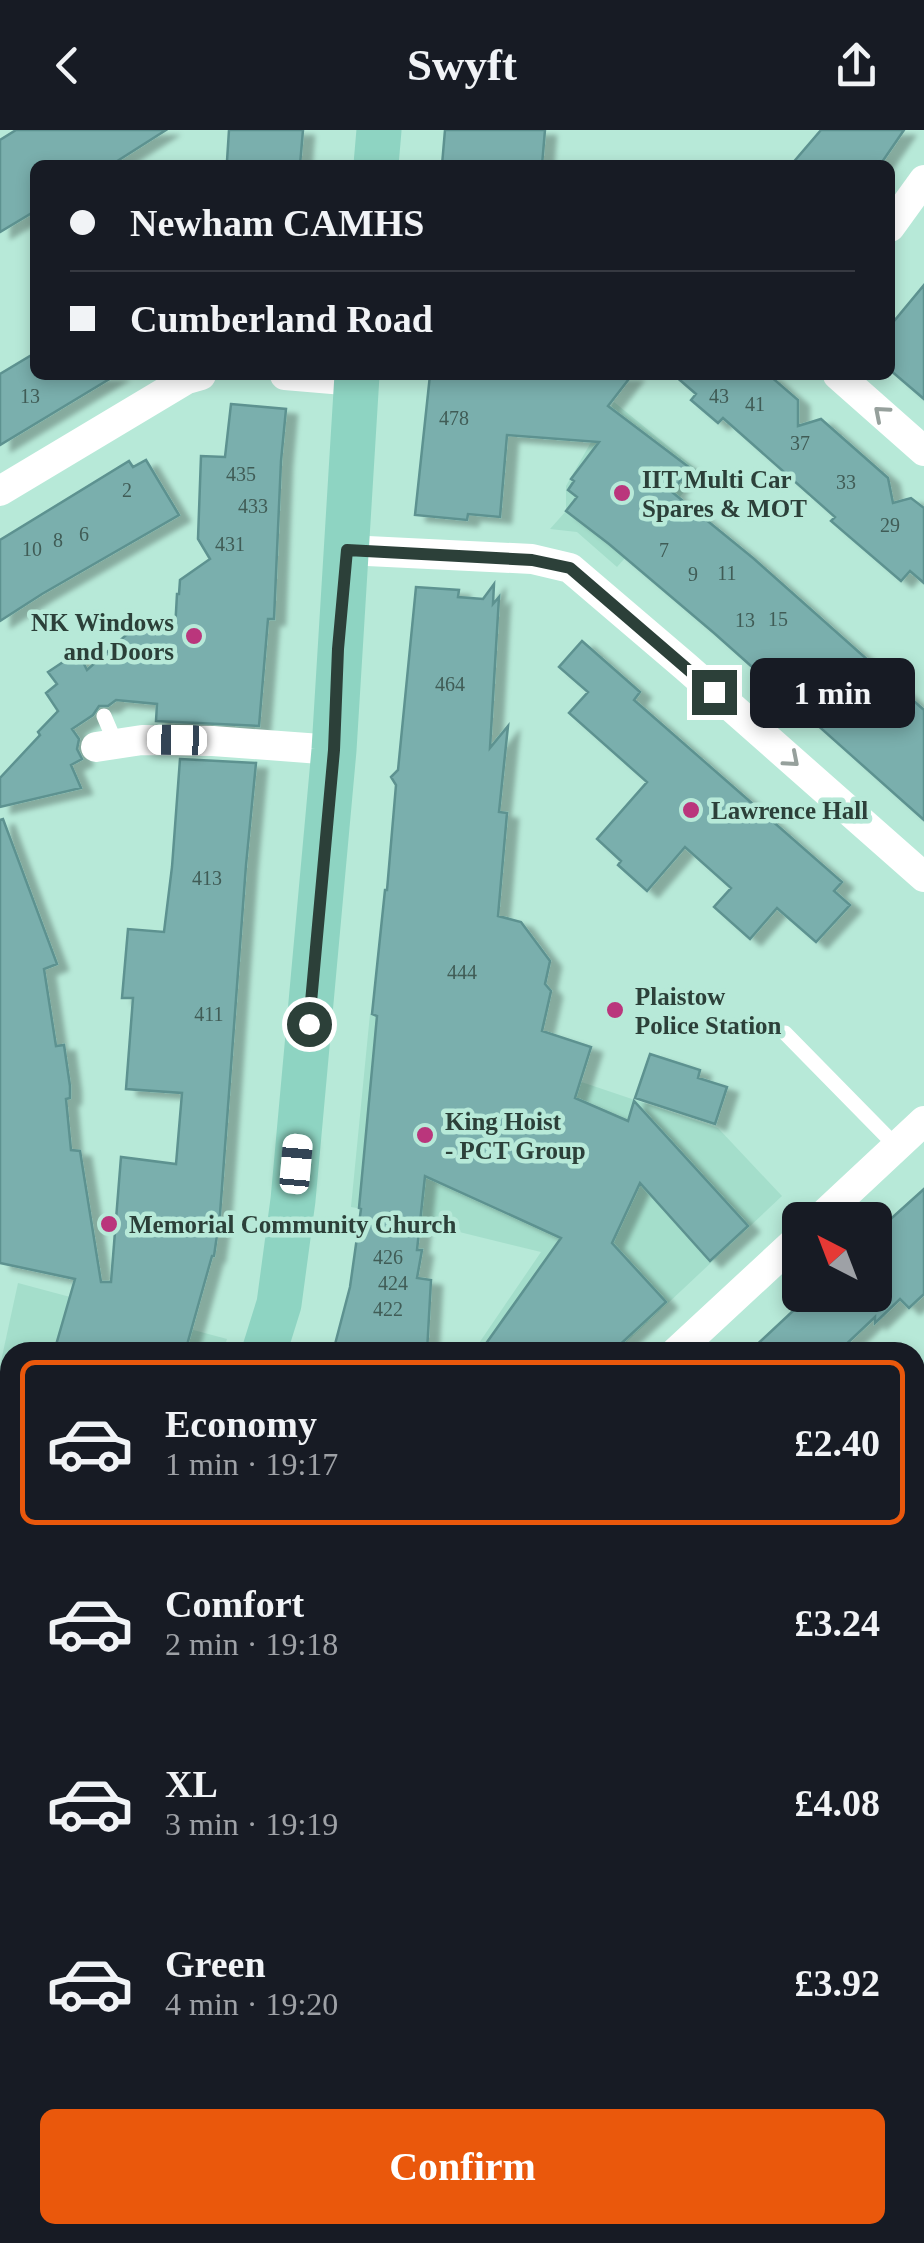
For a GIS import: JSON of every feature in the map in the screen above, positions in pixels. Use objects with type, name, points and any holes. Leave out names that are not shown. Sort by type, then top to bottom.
[{"type":"main road","points":[[376,160],[379,130]]},
{"type":"main road","points":[[267,1342],[279,1304],[293,1200],[334,750],[356,380]]},
{"type":"street","points":[[895,220],[924,180]]},
{"type":"street","points":[[0,492],[185,380]]},
{"type":"street","points":[[844,380],[924,452]]},
{"type":"street","points":[[347,550],[532,560],[570,568],[924,876]]},
{"type":"street","points":[[106,746],[142,740],[213,741],[334,750]]},
{"type":"street","points":[[837,1202],[924,1121]]},
{"type":"street","points":[[687,1342],[782,1254]]},
{"type":"lane","points":[[104,716],[106,746]]},
{"type":"lane","points":[[785,1032],[897,1146]]},
{"type":"shaded area","name":"IIT Multi Car Spares & MOT","points":[[614,402],[701,473],[617,567],[577,532],[550,529],[566,511],[566,486]]},
{"type":"shaded area","points":[[370,1014],[389,1017],[718,1128],[782,1196],[627,1342],[480,1342],[541,1252],[431,1225],[431,1221],[351,1207]]},
{"type":"shaded area","points":[[18,1283],[227,1339],[226,1342],[5,1342]]},
{"type":"building","points":[[16,130],[166,130],[119,160],[30,160],[30,214],[0,232],[0,140]]},
{"type":"building","points":[[229,130],[303,130],[300,160],[227,160]]},
{"type":"building","points":[[445,130],[545,130],[542,160],[442,160]]},
{"type":"building","points":[[821,130],[904,130],[883,160],[795,160]]},
{"type":"building","points":[[924,285],[924,399],[895,374],[895,320]]},
{"type":"building","points":[[30,356],[30,380],[108,380],[0,445],[0,374]]},
{"type":"building","points":[[429,380],[628,380],[608,406],[690,468],[672,492],[753,558],[924,710],[924,820],[714,633],[566,511],[577,497],[568,490],[574,481],[571,479],[599,442],[507,435],[500,517],[468,514],[467,520],[415,515]]},
{"type":"building","points":[[680,380],[775,380],[798,400],[798,426],[821,419],[888,478],[893,503],[911,498],[924,508],[924,583],[910,571],[901,581],[831,521],[835,517],[723,418],[718,423],[691,400],[696,394]]},
{"type":"building","points":[[231,404],[286,409],[274,619],[268,619],[259,726],[156,721],[157,704],[116,700],[99,706],[72,729],[79,739],[77,749],[82,759],[71,765],[81,788],[0,807],[0,778],[58,711],[46,693],[57,684],[48,672],[78,652],[87,670],[134,628],[175,630],[180,580],[210,559],[198,539],[201,456],[225,457]]},
{"type":"building","points":[[146,460],[179,515],[0,621],[0,540],[129,461],[133,467]]},
{"type":"building","points":[[494,584],[493,604],[499,597],[490,748],[508,726],[499,812],[507,813],[498,916],[521,922],[550,961],[545,984],[551,991],[542,1031],[591,1047],[575,1098],[628,1121],[634,1101],[748,1226],[710,1261],[640,1183],[612,1243],[666,1302],[623,1342],[487,1342],[561,1238],[425,1176],[417,1278],[431,1280],[428,1342],[336,1342],[350,1287],[361,1209],[377,1016],[372,1014],[396,785],[391,777],[398,770],[416,587],[459,590],[458,597],[483,599]]},
{"type":"building","name":"Lawrence Hall","points":[[582,641],[640,692],[634,700],[842,882],[834,891],[850,905],[816,942],[777,908],[750,939],[714,907],[731,888],[685,847],[647,891],[597,839],[647,782],[569,713],[588,692],[559,667]]},
{"type":"building","points":[[180,759],[256,763],[220,1214],[214,1256],[188,1342],[57,1342],[75,1279],[0,1263],[0,820],[3,819],[57,964],[44,969],[56,1046],[64,1045],[70,1086],[70,1098],[66,1099],[71,1150],[80,1151],[101,1282],[111,1282],[121,1157],[176,1164],[182,1093],[126,1089],[133,998],[122,998],[128,929],[164,932]]},
{"type":"building","points":[[650,1054],[700,1070],[698,1078],[727,1087],[715,1124],[635,1098]]},
{"type":"building","points":[[924,1189],[924,1294],[909,1308],[900,1299],[892,1307],[892,1218]]},
{"type":"building","points":[[792,1312],[886,1312],[875,1323],[875,1317],[849,1342],[760,1342]]},
{"type":"place","name":"IIT Multi Car Spares & MOT","points":[[622,493]]},
{"type":"place","name":"NK Windows and Doors","points":[[194,636]]},
{"type":"place","name":"Lawrence Hall","points":[[691,810]]},
{"type":"place","name":"Plaistow Police Station","points":[[615,1010]]},
{"type":"place","name":"King Hoist - PCT Group","points":[[425,1135]]},
{"type":"place","name":"Memorial Community Church","points":[[109,1224]]},
{"type":"route","points":[[309,1024],[334,750],[347,550],[532,560],[570,568],[714,692]]}]
